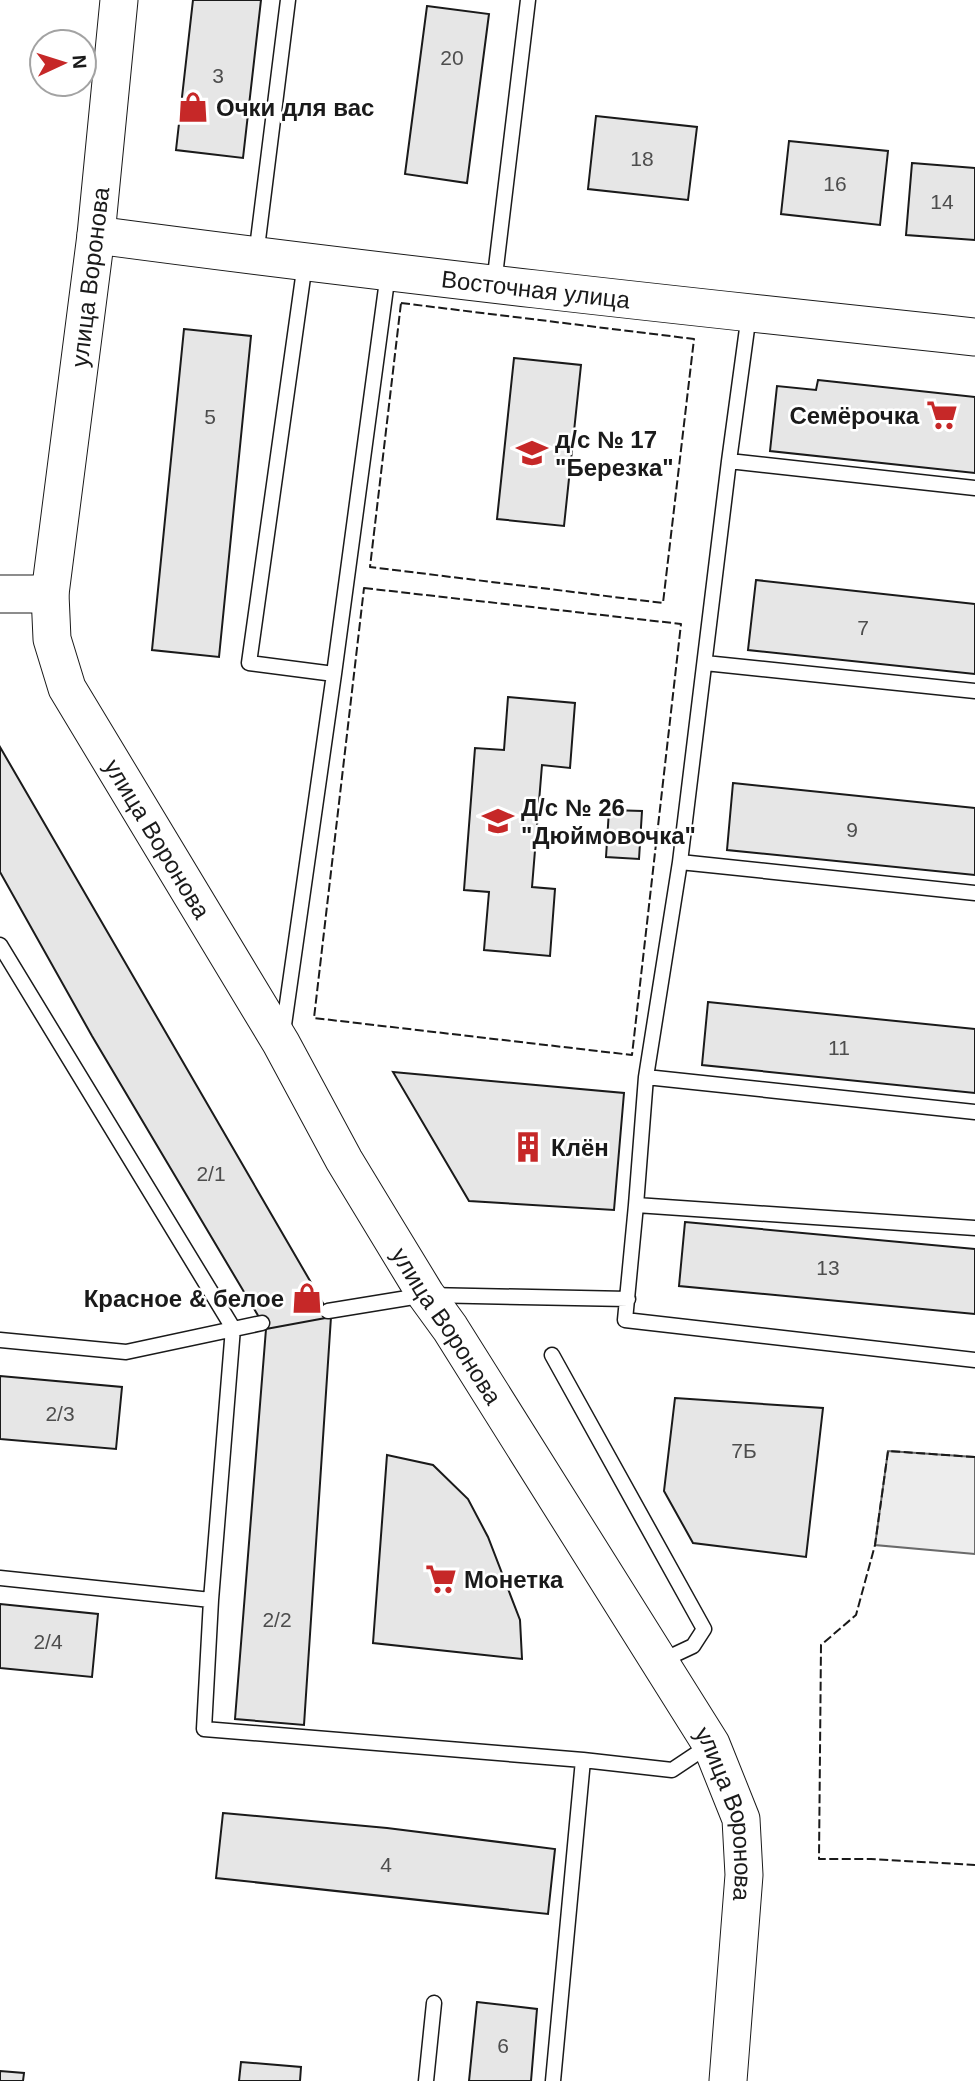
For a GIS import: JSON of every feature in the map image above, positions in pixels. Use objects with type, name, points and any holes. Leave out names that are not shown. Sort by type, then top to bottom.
[{"type":"street","name":"улица Воронова","points":[[119,0],[96,235],[50,594],[52,639],[66,688],[281,1043],[344,1160],[426,1295],[458,1339],[711,1744],[741,1819],[744,1875],[728,2081]]},
{"type":"street","name":"Восточная улица","points":[[96,235],[494,284],[975,337]]},
{"type":"street","points":[[0,594],[50,594]]},
{"type":"lane","points":[[256,256],[288,0]]},
{"type":"lane","points":[[494,284],[528,0]]},
{"type":"lane","points":[[305,262],[249,663],[334,674]]},
{"type":"lane","points":[[281,1043],[389,271]]},
{"type":"lane","points":[[750,313],[729,461],[680,862],[646,1077],[625,1320],[975,1360]]},
{"type":"lane","points":[[729,461],[975,488]]},
{"type":"lane","points":[[705,663],[975,691]]},
{"type":"lane","points":[[680,862],[975,893]]},
{"type":"lane","points":[[0,945],[233,1328],[211,1600],[204,1729],[583,1760],[673,1770],[711,1744]]},
{"type":"lane","points":[[646,1077],[975,1112]]},
{"type":"lane","points":[[636,1205],[975,1228]]},
{"type":"lane","points":[[328,1311],[426,1295],[628,1298]]},
{"type":"lane","points":[[0,1340],[126,1352],[262,1323]]},
{"type":"lane","points":[[552,1356],[704,1629],[694,1646],[660,1662]]},
{"type":"lane","points":[[0,1578],[211,1600]]},
{"type":"lane","points":[[553,2081],[583,1760]]},
{"type":"lane","points":[[426,2081],[434,2003]]},
{"type":"shaded area","points":[[888,1451],[975,1457],[975,1554],[875,1545]]},
{"type":"building","points":[[193,0],[261,0],[243,158],[176,150]]},
{"type":"building","points":[[427,6],[489,14],[467,183],[405,174]]},
{"type":"building","points":[[596,116],[697,127],[688,200],[588,189]]},
{"type":"building","points":[[789,141],[888,151],[880,225],[781,214]]},
{"type":"building","points":[[912,163],[975,168],[975,240],[906,235]]},
{"type":"building","points":[[184,329],[251,336],[219,657],[152,650]]},
{"type":"building","points":[[514,358],[581,365],[564,526],[497,519]]},
{"type":"building","points":[[818,380],[975,397],[975,473],[770,451],[777,386],[816,390]]},
{"type":"building","points":[[756,580],[975,604],[975,674],[748,650]]},
{"type":"building","points":[[508,697],[575,703],[570,768],[542,765],[532,887],[555,889],[550,956],[484,950],[489,892],[464,890],[475,748],[504,750]]},
{"type":"building","points":[[0,747],[331,1317],[266,1329],[92,1036],[0,872]]},
{"type":"building","points":[[733,783],[975,808],[975,875],[727,850]]},
{"type":"building","points":[[609,810],[642,811],[639,859],[606,857]]},
{"type":"building","points":[[708,1002],[975,1029],[975,1093],[702,1065]]},
{"type":"building","name":"Клён","points":[[393,1072],[624,1093],[614,1210],[469,1201]]},
{"type":"building","points":[[685,1222],[975,1249],[975,1314],[679,1286]]},
{"type":"building","points":[[331,1317],[304,1725],[235,1719],[266,1329]]},
{"type":"building","points":[[0,1376],[122,1387],[116,1449],[0,1439]]},
{"type":"building","points":[[675,1398],[823,1408],[806,1557],[693,1543],[664,1491]]},
{"type":"building","name":"Монетка","points":[[387,1455],[433,1465],[468,1499],[488,1537],[520,1620],[522,1659],[373,1643]]},
{"type":"building","points":[[0,1604],[98,1614],[92,1677],[0,1668]]},
{"type":"building","points":[[223,1813],[387,1828],[555,1849],[548,1914],[216,1878]]},
{"type":"building","points":[[477,2002],[537,2009],[531,2081],[469,2081]]},
{"type":"building","points":[[241,2062],[301,2067],[300,2081],[239,2081]]},
{"type":"building","points":[[0,2071],[24,2073],[23,2081],[0,2081]]},
{"type":"fence","points":[[401,303],[694,339],[663,603],[370,567],[401,303]]},
{"type":"fence","points":[[364,588],[681,624],[632,1055],[314,1018],[364,588]]},
{"type":"fence","points":[[975,1457],[888,1451],[875,1545],[856,1615],[821,1645],[819,1859],[975,1865]]},
{"type":"place","name":"Очки для вас","points":[[193,107]]},
{"type":"place","name":"Семёрочка","points":[[942,415]]},
{"type":"place","name":"д/с № 17 \"Березка\"","points":[[532,453]]},
{"type":"place","name":"Д/с № 26 \"Дюймовочка\"","points":[[498,821]]},
{"type":"place","name":"Клён","points":[[528,1147]]},
{"type":"place","name":"Красное & белое","points":[[307,1298]]},
{"type":"place","name":"Монетка","points":[[441,1579]]}]
